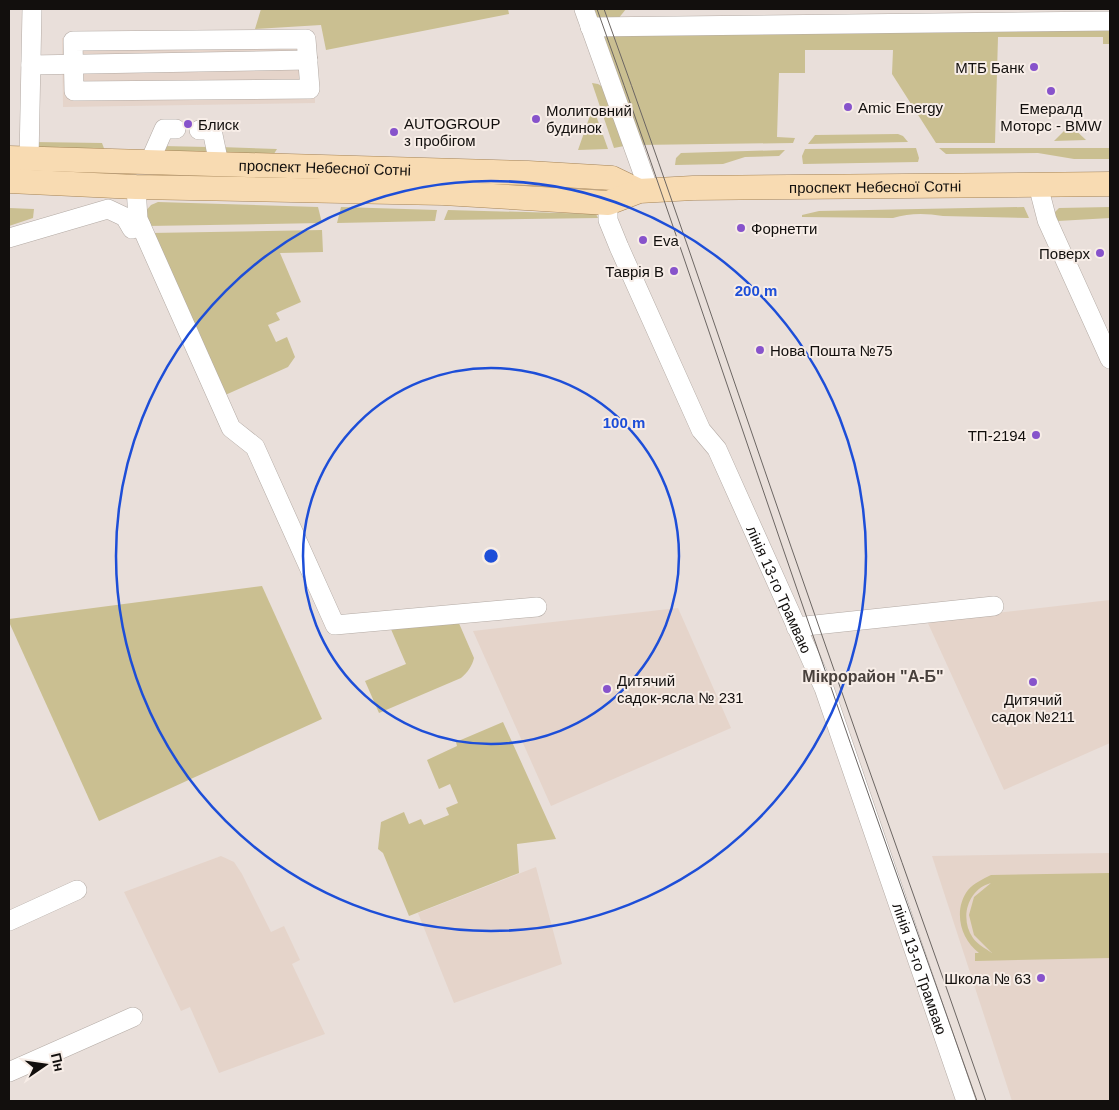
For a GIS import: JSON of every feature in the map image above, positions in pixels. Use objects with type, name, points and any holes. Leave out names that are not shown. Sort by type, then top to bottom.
[{"type":"main road","name":"проспект Небесної Сотні","points":[[19,159],[528,173],[612,178],[644,191]]},
{"type":"main road","name":"проспект Небесної Сотні","points":[[9,181],[136,187],[433,193],[608,203],[644,191],[693,188],[1110,184]]},
{"type":"street","points":[[19,159],[31,65],[32,9]]},
{"type":"street","points":[[584,9],[644,191]]},
{"type":"street","points":[[590,27],[1110,21]]},
{"type":"street","points":[[306,39],[310,89],[74,91],[73,64],[73,41],[306,39]]},
{"type":"street","points":[[31,65],[73,64]]},
{"type":"street","points":[[149,163],[164,129],[176,129]]},
{"type":"street","points":[[199,130],[212,130],[219,164]]},
{"type":"street","points":[[1038,185],[1048,220],[1110,359]]},
{"type":"street","points":[[136,187],[138,219],[231,428],[254,447],[335,625],[537,607]]},
{"type":"street","name":"лінія 13-го Трамваю","points":[[608,203],[608,220],[619,247],[701,430],[717,449],[824,688],[966,1101]]},
{"type":"street","points":[[9,238],[108,209],[124,217],[132,229],[141,226]]},
{"type":"street","points":[[796,627],[994,606]]},
{"type":"street","points":[[9,921],[77,890]]},
{"type":"street","points":[[9,1072],[133,1017]]},
{"type":"shaded area","points":[[261,9],[508,9],[509,14],[326,50],[321,25],[255,29]]},
{"type":"shaded area","points":[[589,9],[626,9],[618,19],[603,19],[591,15]]},
{"type":"shaded area","points":[[1110,30],[1110,44],[1103,44],[1103,37],[998,37],[995,143],[936,143],[892,74],[893,50],[805,50],[805,73],[779,73],[777,137],[795,138],[793,143],[638,145],[604,38],[609,34]]},
{"type":"shaded area","points":[[314,34],[315,103],[63,107],[62,38]]},
{"type":"shaded area","points":[[592,83],[603,87],[624,146],[614,148]]},
{"type":"shaded area","points":[[593,107],[608,149],[578,150]]},
{"type":"shaded area","points":[[1070,125],[1086,140],[1054,141]]},
{"type":"shaded area","points":[[898,134],[903,136],[908,142],[808,144],[815,135]]},
{"type":"shaded area","points":[[34,142],[102,143],[105,151],[38,148]]},
{"type":"shaded area","points":[[162,146],[208,147],[202,154],[160,152]]},
{"type":"shaded area","points":[[220,147],[277,149],[272,157],[224,155]]},
{"type":"shaded area","points":[[916,148],[919,158],[918,162],[803,164],[802,156],[805,149]]},
{"type":"shaded area","points":[[939,148],[1110,148],[1110,159],[1074,159],[1038,153],[946,154]]},
{"type":"shaded area","points":[[785,150],[779,156],[745,157],[723,164],[675,165],[676,158],[681,153]]},
{"type":"shaded area","points":[[158,202],[318,207],[322,223],[147,226],[144,213],[151,205]]},
{"type":"shaded area","points":[[341,207],[437,210],[435,221],[337,223]]},
{"type":"shaded area","points":[[1024,207],[1029,218],[923,214],[911,214],[893,218],[802,217],[802,215],[819,211]]},
{"type":"shaded area","points":[[1110,207],[1110,218],[1058,221],[1054,219],[1055,212],[1059,208]]},
{"type":"shaded area","points":[[9,208],[34,209],[33,218],[9,226]]},
{"type":"shaded area","points":[[448,210],[596,214],[598,218],[444,220]]},
{"type":"shaded area","points":[[322,230],[323,252],[280,253],[301,302],[276,313],[280,320],[268,325],[276,342],[287,337],[295,357],[288,367],[223,396],[150,233]]},
{"type":"shaded area","points":[[262,586],[322,719],[99,821],[9,619]]},
{"type":"shaded area","name":"Дитячий садок №211","points":[[1110,600],[1110,743],[1004,790],[927,621]]},
{"type":"shaded area","name":"Дитячий садок-ясла № 231","points":[[678,608],[731,728],[551,806],[473,631]]},
{"type":"shaded area","points":[[455,614],[474,658],[468,671],[461,678],[379,713],[365,681],[406,664],[387,620]]},
{"type":"shaded area","points":[[503,722],[556,839],[517,844],[519,873],[409,916],[383,853],[378,849],[381,822],[404,812],[409,824],[421,819],[424,825],[449,815],[446,808],[458,803],[450,784],[439,789],[427,760],[457,746],[456,742]]},
{"type":"shaded area","name":"Школа № 63","points":[[1110,853],[1110,1101],[1012,1101],[932,856]]},
{"type":"shaded area","points":[[221,856],[234,862],[242,874],[271,932],[284,926],[300,960],[292,964],[325,1034],[219,1073],[190,1007],[181,1011],[124,892]]},
{"type":"shaded area","points":[[536,867],[562,964],[454,1003],[418,913]]},
{"type":"shaded area","points":[[1110,873],[1110,958],[975,961],[975,953],[979,953],[972,947],[963,932],[960,915],[961,906],[968,890],[979,881],[991,875]],"holes":[[[991,883],[974,897],[969,915],[974,935],[992,953],[979,945],[973,938],[969,930],[966,913],[968,905],[977,891]]]},
{"type":"tram line","points":[[597,9],[830,684],[977,1101]]},
{"type":"tram line","points":[[604,9],[986,1101]]},
{"type":"place","name":"МТБ Банк","points":[[1034,67]]},
{"type":"place","name":"Емералд Моторс - BMW","points":[[1051,91]]},
{"type":"place","name":"Amic Energy","points":[[848,107]]},
{"type":"place","name":"Молитовний будинок","points":[[536,119]]},
{"type":"place","name":"Блиск","points":[[188,124]]},
{"type":"place","name":"AUTOGROUP з пробігом","points":[[394,132]]},
{"type":"place","name":"Форнетти","points":[[741,228]]},
{"type":"place","name":"Eva","points":[[643,240]]},
{"type":"place","name":"Поверх","points":[[1100,253]]},
{"type":"place","name":"Таврія В","points":[[674,271]]},
{"type":"place","name":"Нова Пошта №75","points":[[760,350]]},
{"type":"place","name":"ТП-2194","points":[[1036,435]]},
{"type":"place","name":"Дитячий садок №211","points":[[1033,682]]},
{"type":"place","name":"Дитячий садок-ясла № 231","points":[[607,689]]},
{"type":"place","name":"Школа № 63","points":[[1041,978]]},
{"type":"district","name":"Мікрорайон \"А-Б\"","points":[[873,676]]}]
